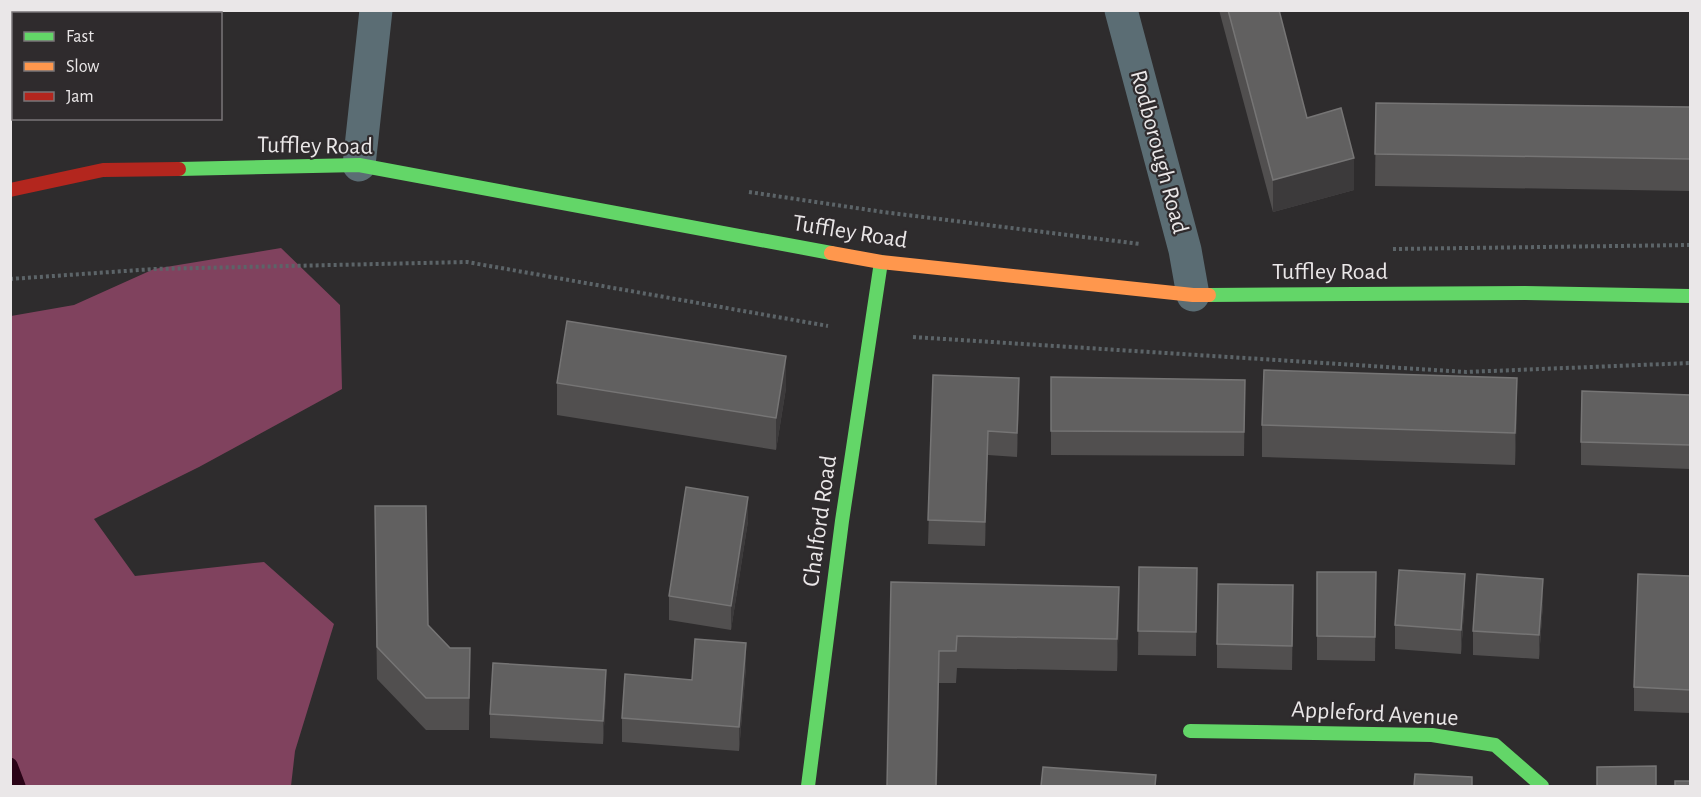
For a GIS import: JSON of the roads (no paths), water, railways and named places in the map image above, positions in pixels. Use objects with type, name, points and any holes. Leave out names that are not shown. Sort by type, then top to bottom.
[{"type":"street","points":[[359,165],[375,10]]},
{"type":"street","name":"Rodborough Road","points":[[1121,10],[1185,250],[1193,295]]},
{"type":"street","name":"Tuffley Road","points":[[10,190],[103,170],[359,165],[881,262],[1193,295],[1525,293],[1690,296]]},
{"type":"street","name":"Chalford Road","points":[[808,786],[842,521],[881,262]]},
{"type":"street","name":"Appleford Avenue","points":[[1190,731],[1432,735],[1453,738],[1495,745],[1542,786]]},
{"type":"waterway","points":[[10,765],[18,786]]}]
